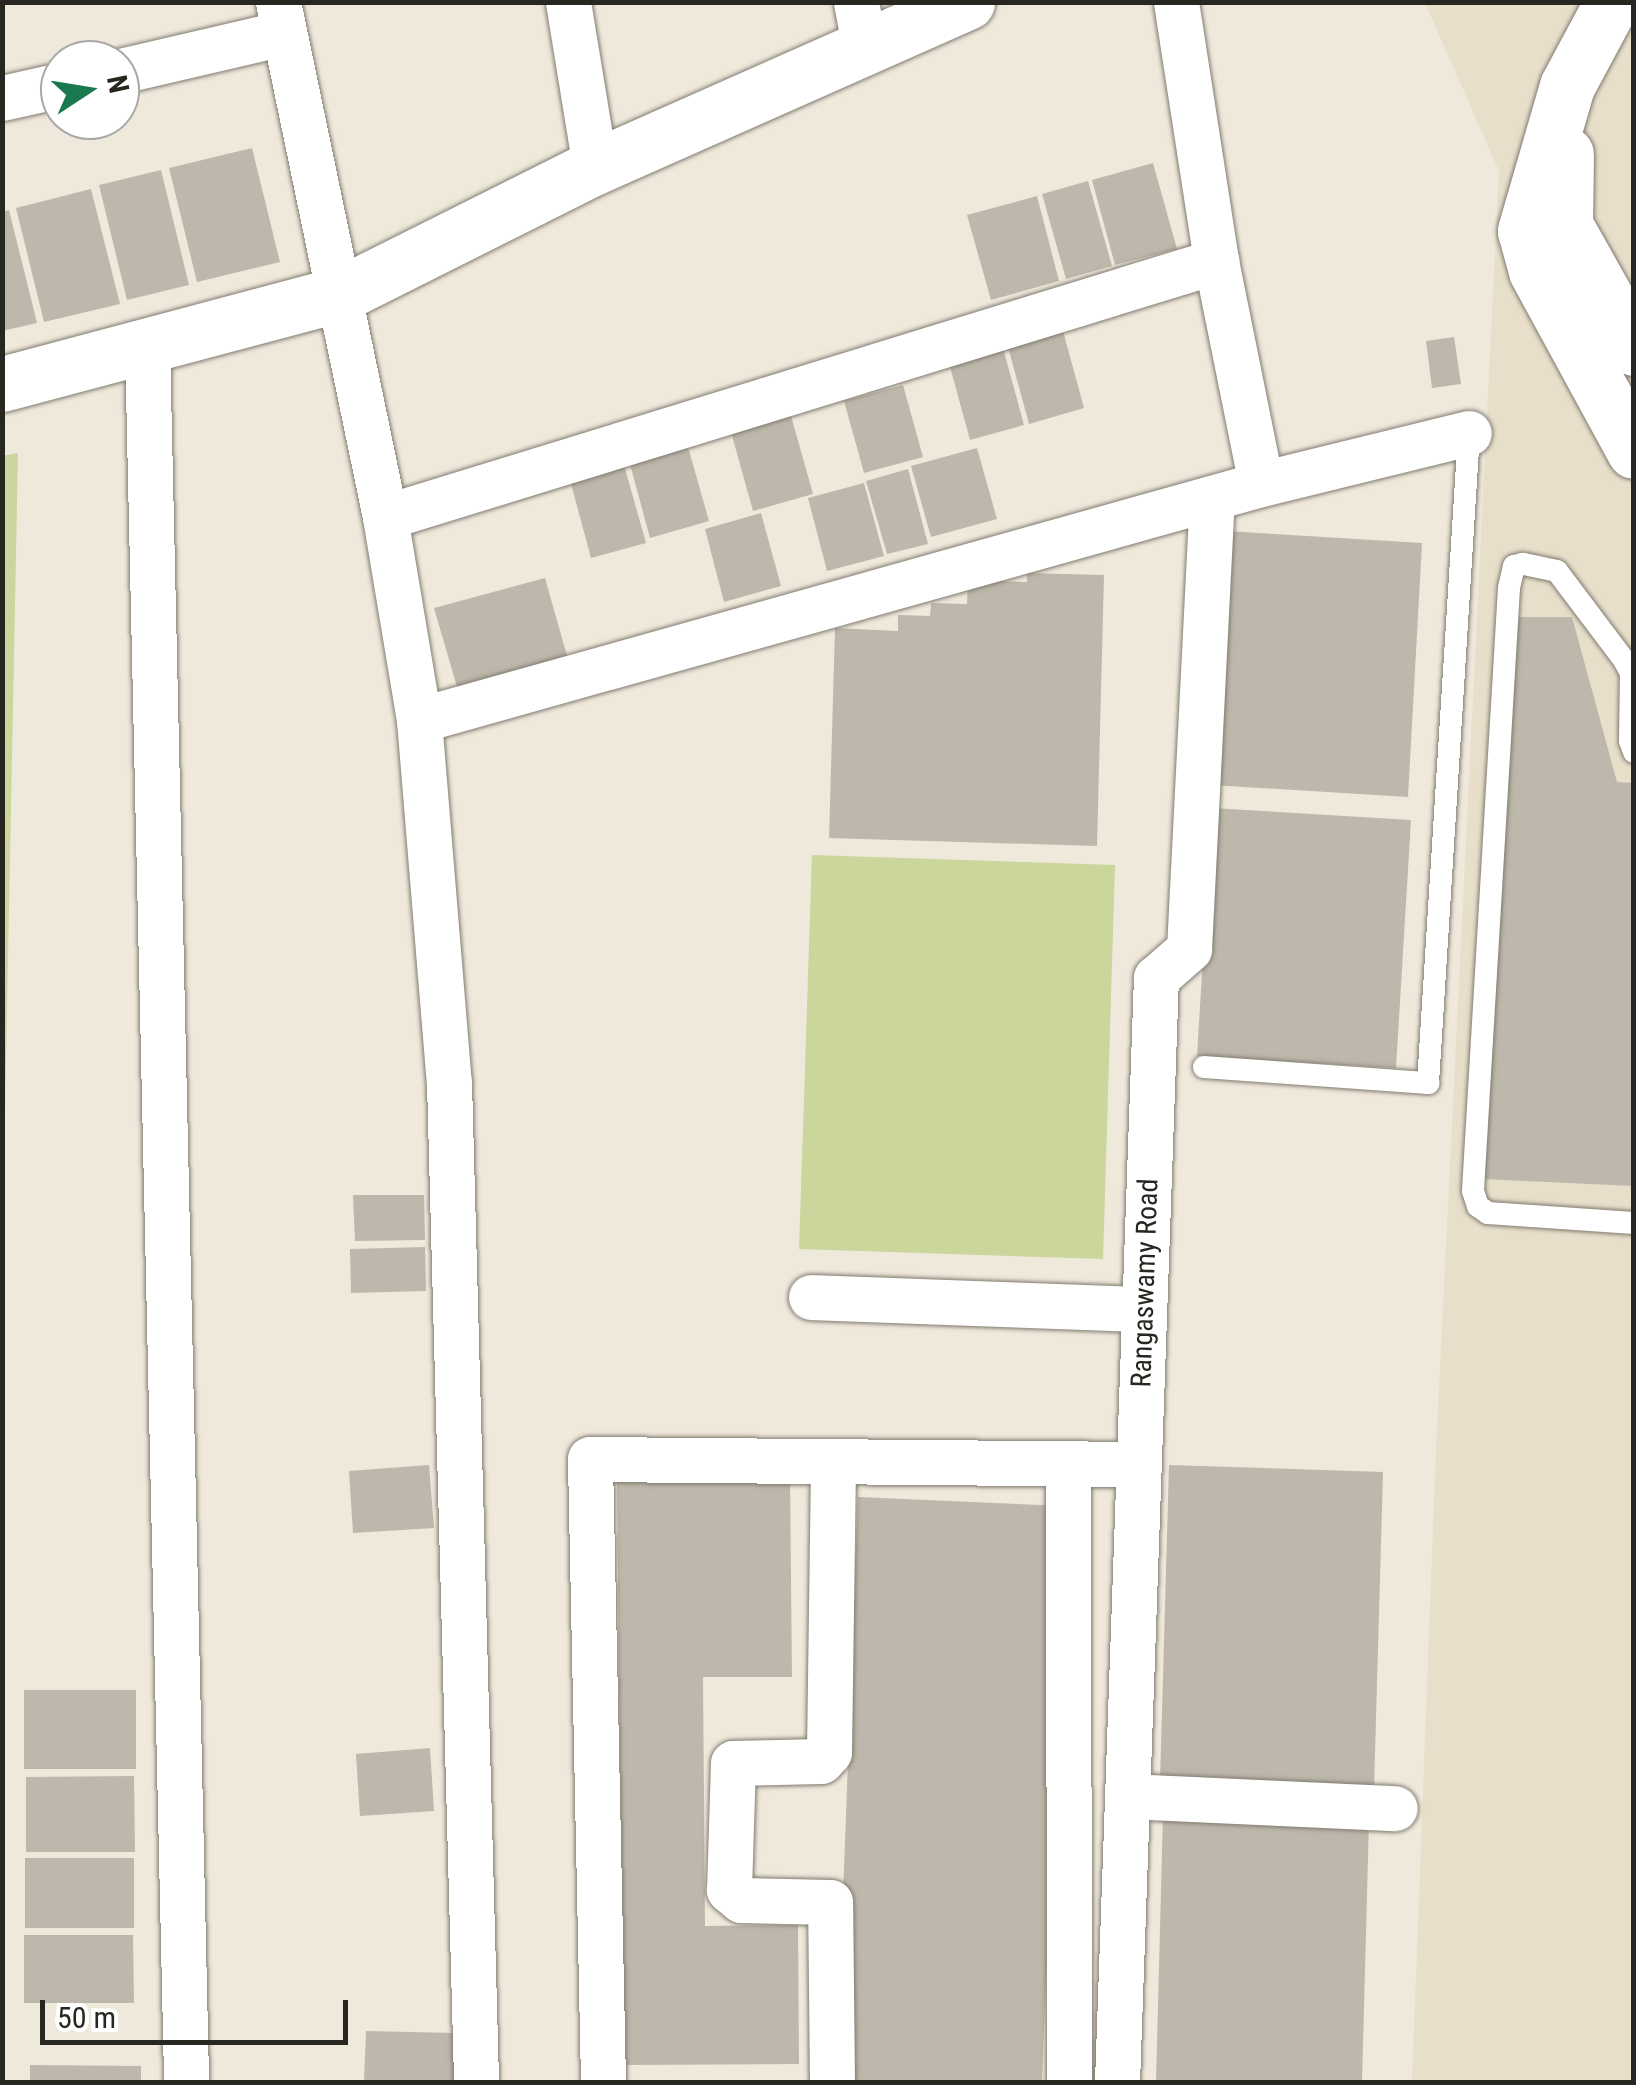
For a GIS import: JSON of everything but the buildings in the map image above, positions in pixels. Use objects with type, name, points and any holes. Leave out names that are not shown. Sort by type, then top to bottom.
[{"type":"street","points":[[568,2],[595,167]]},
{"type":"street","points":[[2,384],[341,294],[595,167],[860,26],[967,2]]},
{"type":"street","points":[[1176,2],[1216,262],[1261,484]]},
{"type":"street","points":[[1612,2],[1567,86],[1525,230],[1536,271],[1634,451]]},
{"type":"street","points":[[140,64],[280,18],[341,294],[419,720],[449,1082],[476,2082]]},
{"type":"street","points":[[1567,86],[1565,225],[1634,348]]},
{"type":"street","points":[[2,98],[40,89]]},
{"type":"street","points":[[385,518],[1216,262]]},
{"type":"street","points":[[148,346],[186,2082]]},
{"type":"street","points":[[419,720],[1261,484],[1469,433]]},
{"type":"street","name":"Rangaswamy Road","points":[[1117,2082],[1156,978],[1190,948],[1212,500]]},
{"type":"street","points":[[811,1296],[1144,1308]]},
{"type":"street","points":[[603,2082],[590,1459],[1139,1464]]},
{"type":"street","points":[[832,2082],[830,1902],[741,1900],[729,1890],[729,1873],[733,1763],[821,1761],[829,1752],[833,1462]]},
{"type":"street","points":[[1068,1464],[1069,2082]]},
{"type":"street","points":[[1127,1796],[1395,1808]]},
{"type":"lane","points":[[1204,1067],[1428,1083],[1469,433]]},
{"type":"lane","points":[[1634,752],[1630,742],[1631,673],[1624,660],[1557,572],[1523,564],[1514,566],[1505,648],[1473,1191],[1478,1206],[1488,1213],[1634,1224]]},
{"type":"shaded area","points":[[1425,3],[1633,3],[1633,2082],[1412,2082],[1436,1448],[1499,171]]},
{"type":"green space","points":[[18,453],[3,1211],[2,456]]},
{"type":"green space","points":[[812,855],[1115,865],[1103,1259],[799,1249]]}]
